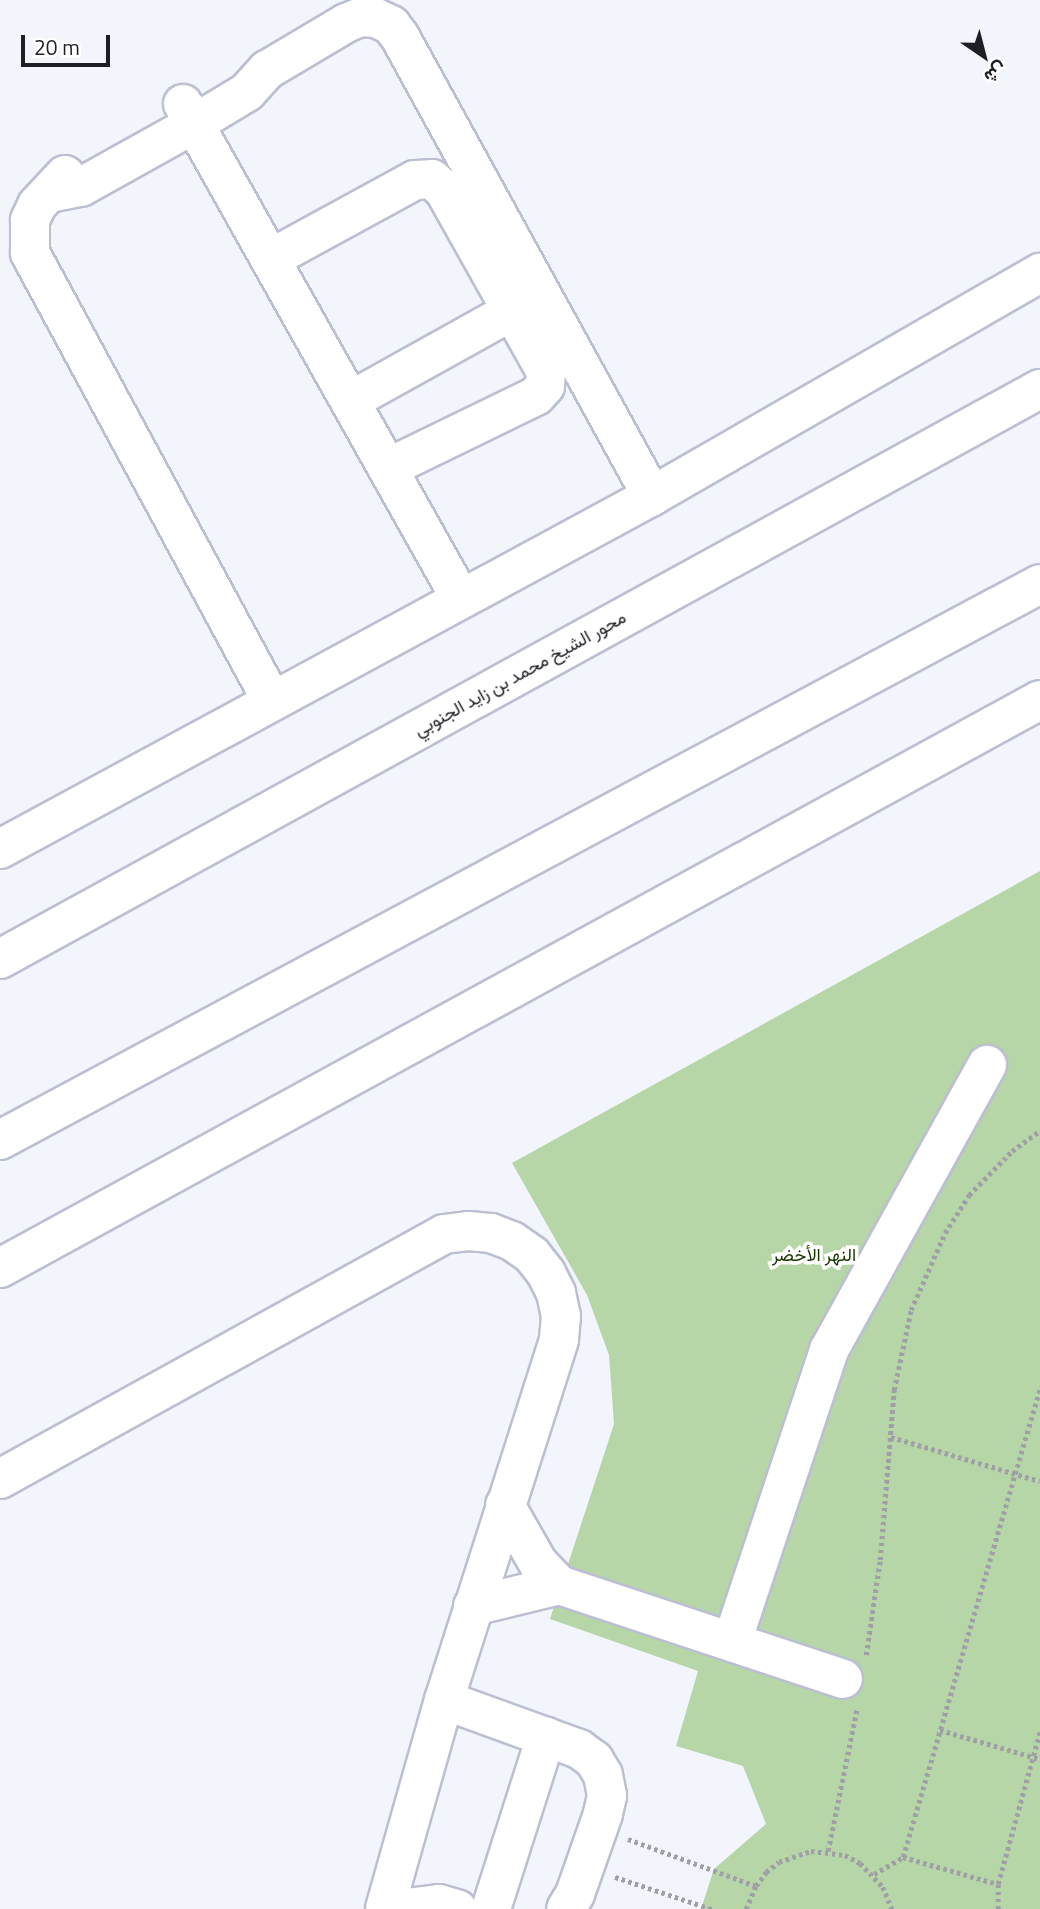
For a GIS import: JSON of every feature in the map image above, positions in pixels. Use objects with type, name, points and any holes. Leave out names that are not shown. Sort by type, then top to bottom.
[{"type":"main road","points":[[272,701],[30,253],[30,220],[49,193],[81,187],[188,114],[247,92],[267,70],[361,17],[376,18],[391,24],[400,37],[652,496]]},
{"type":"main road","points":[[188,114],[461,599]]},
{"type":"main road","points":[[270,259],[415,180],[432,179],[443,190],[512,311],[546,372],[542,392],[388,468]]},
{"type":"main road","points":[[0,849],[652,496],[1040,273]]},
{"type":"main road","points":[[350,401],[512,311]]},
{"type":"main road","name":"محور الشيخ محمد بن زايد الجنوبي","points":[[0,960],[1040,389]]},
{"type":"main road","points":[[0,1140],[1040,584]]},
{"type":"main road","points":[[0,1268],[1040,701]]},
{"type":"main road","points":[[732,1642],[829,1350],[988,1065]]},
{"type":"main road","points":[[0,1479],[444,1234],[468,1231],[491,1233],[512,1241],[532,1255],[546,1273],[556,1293],[561,1316],[559,1340],[444,1700],[385,1909]]},
{"type":"main road","points":[[505,1505],[538,1563],[559,1585],[855,1679]]},
{"type":"main road","points":[[473,1606],[559,1585]]},
{"type":"main road","points":[[444,1700],[579,1749],[594,1760],[603,1775],[607,1796],[598,1829],[575,1894],[566,1909]]},
{"type":"main road","points":[[491,1909],[546,1737]]},
{"type":"main road","points":[[398,1909],[439,1904],[457,1909]]},
{"type":"path","points":[[828,1851],[855,1679],[880,1560],[901,1350],[926,1272],[969,1195],[1012,1151],[1040,1131]]},
{"type":"path","points":[[874,1874],[904,1857],[1040,1387]]},
{"type":"path","points":[[891,1437],[1040,1481]]},
{"type":"path","points":[[940,1730],[1040,1759]]},
{"type":"path","points":[[998,1909],[998,1884],[1040,1732]]},
{"type":"path","points":[[598,1829],[756,1886]]},
{"type":"path","points":[[746,1909],[756,1886],[779,1862],[811,1851],[845,1855],[874,1874],[883,1886],[892,1909]]},
{"type":"path","points":[[904,1857],[998,1884]]},
{"type":"path","points":[[585,1866],[712,1909]]},
{"type":"green space","name":"النهر الأخضر","points":[[1040,871],[1040,1909],[701,1909],[714,1869],[766,1824],[743,1766],[676,1746],[698,1671],[550,1619],[614,1424],[609,1355],[587,1295],[512,1163]]}]
